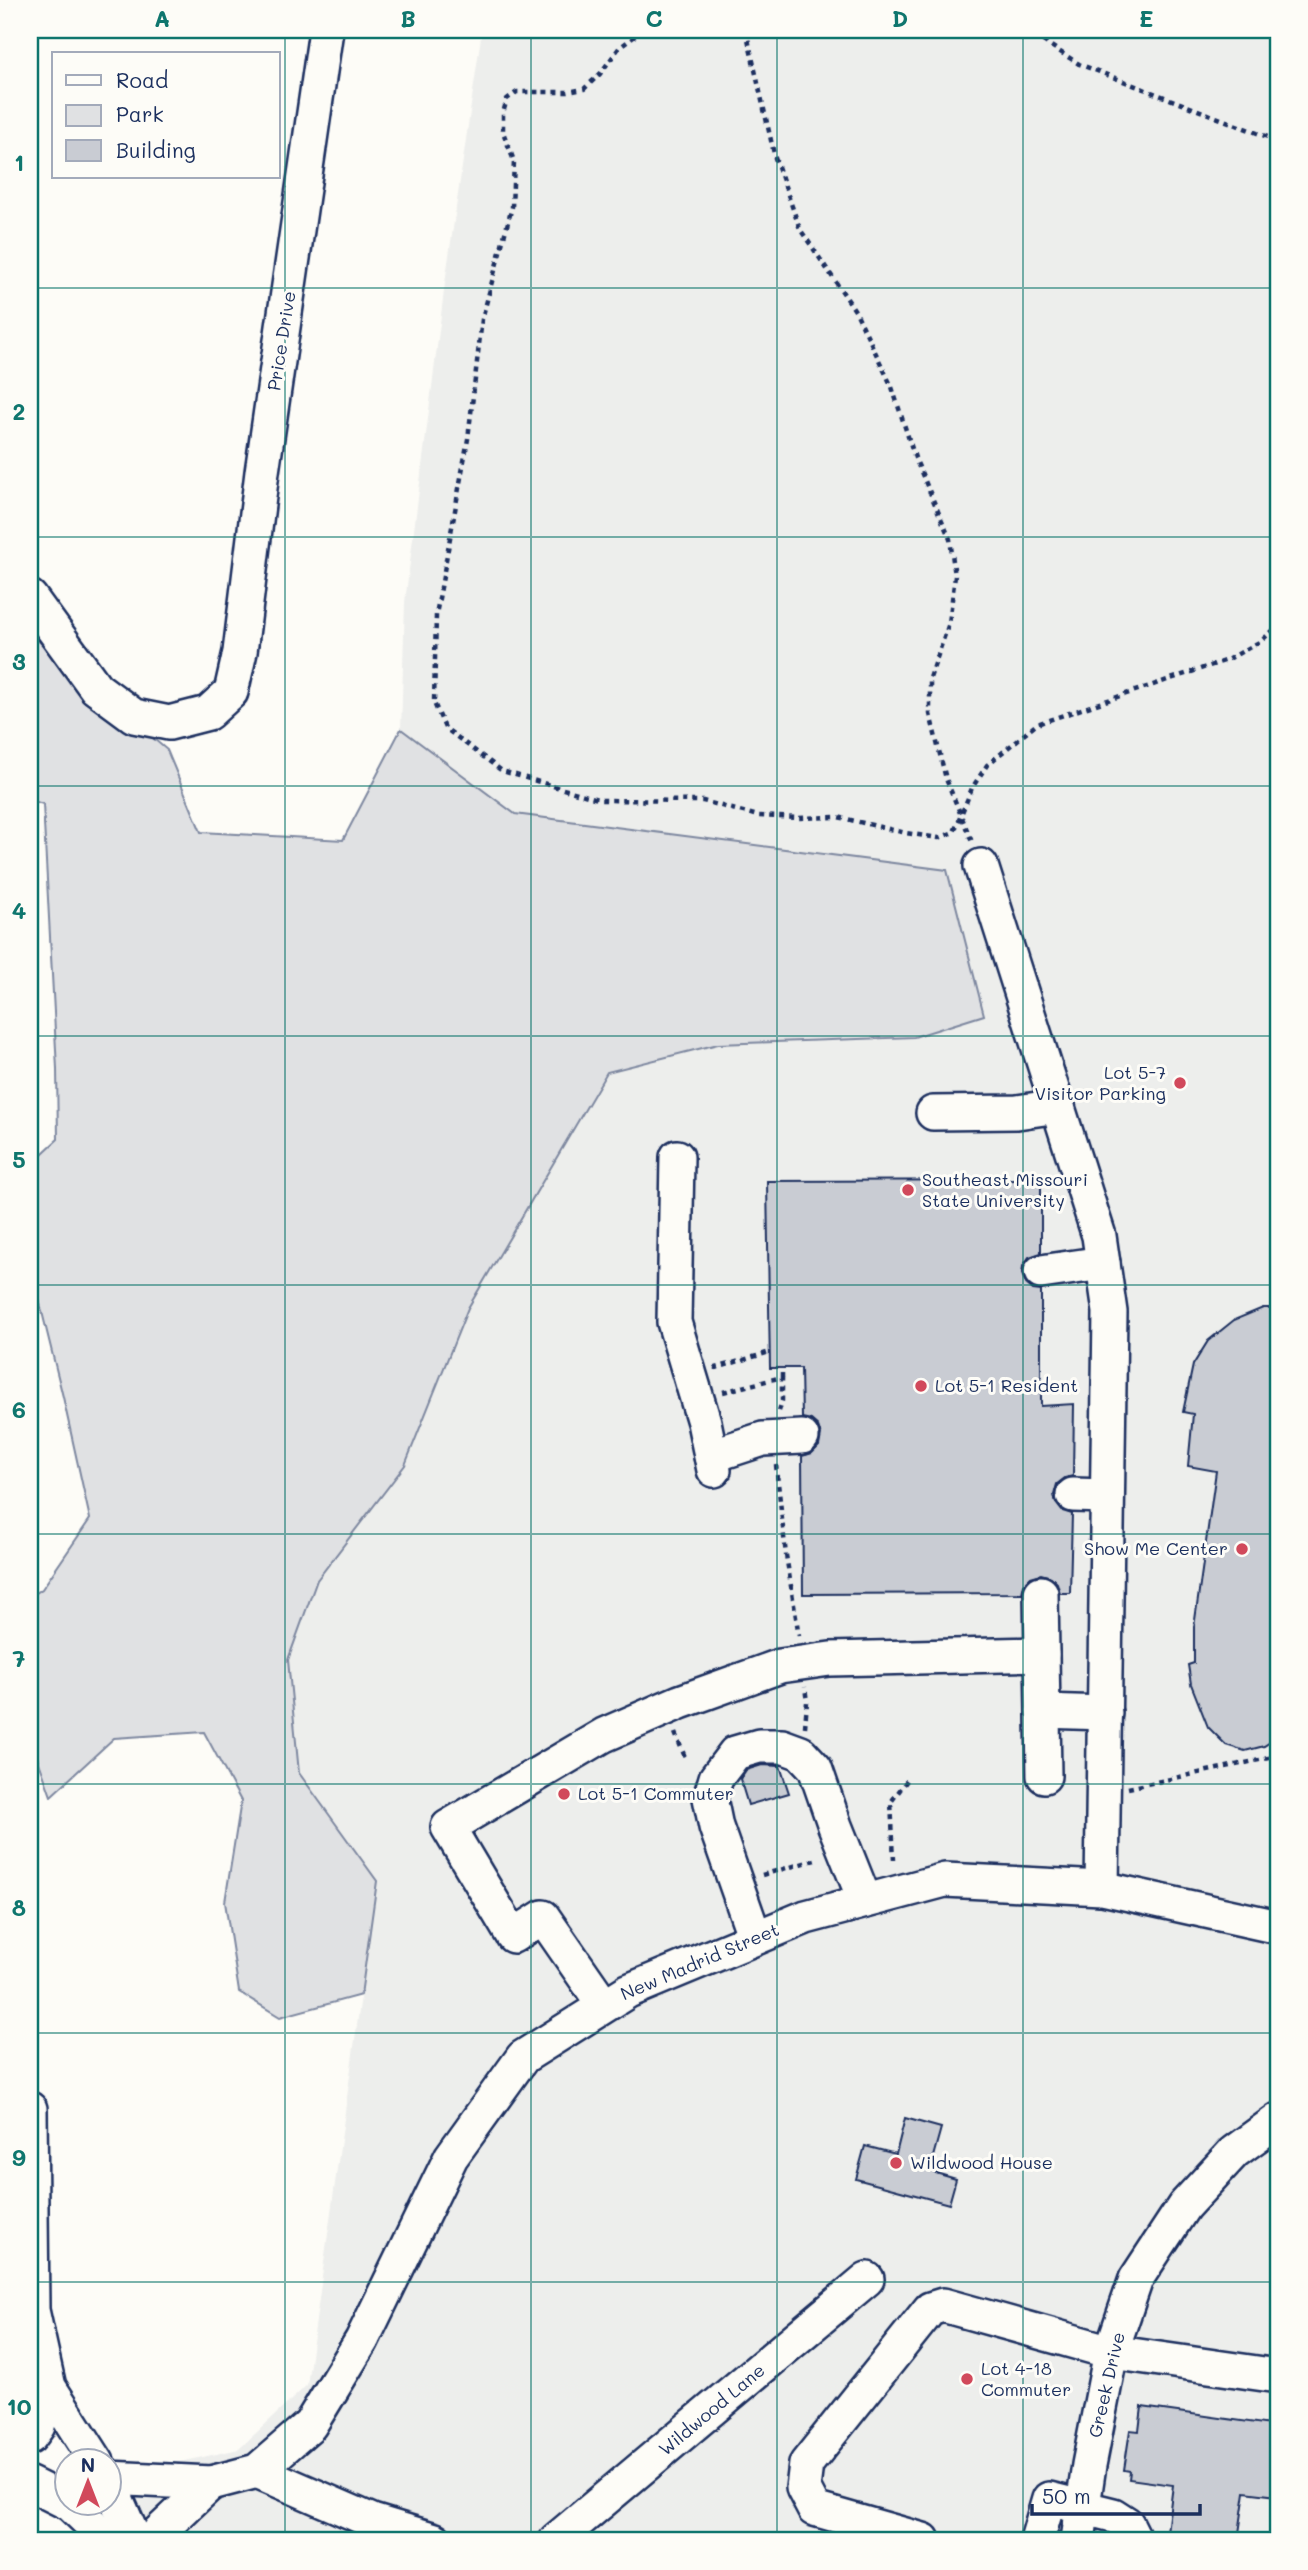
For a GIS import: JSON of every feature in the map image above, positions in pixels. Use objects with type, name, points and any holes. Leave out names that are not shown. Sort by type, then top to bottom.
[{"type":"street","name":"Price Drive","points":[[30,597],[96,688],[134,716],[169,723],[208,713],[231,692],[240,652],[262,471],[326,30]]},
{"type":"street","points":[[981,866],[1099,1236],[1110,1311],[1102,1888]]},
{"type":"street","points":[[933,1112],[1017,1112],[1058,1106]]},
{"type":"street","points":[[677,1157],[674,1322],[704,1422],[713,1463],[763,1439],[789,1438]]},
{"type":"street","points":[[1041,1272],[1103,1263]]},
{"type":"street","points":[[1073,1495],[1107,1496]]},
{"type":"street","points":[[1041,1593],[1044,1776]]},
{"type":"street","points":[[604,2005],[543,1917],[513,1936],[448,1827],[604,1735],[680,1702],[780,1666],[830,1659],[1042,1654]]},
{"type":"street","points":[[1043,1710],[1105,1713]]},
{"type":"street","points":[[755,1938],[716,1827],[710,1798],[716,1778],[735,1753],[759,1746],[782,1746],[801,1753],[815,1768],[866,1901]]},
{"type":"street","name":"New Madrid Street","points":[[122,2480],[211,2483],[257,2472],[310,2425],[362,2340],[451,2157],[523,2057],[628,1991],[806,1917],[945,1880],[1102,1888],[1278,1927]]},
{"type":"street","points":[[30,2109],[32,2310],[50,2387],[88,2448]]},
{"type":"street","name":"Greek Drive","points":[[1079,2540],[1111,2352],[1136,2279],[1184,2206],[1234,2152],[1278,2120]]},
{"type":"street","name":"Wildwood Lane","points":[[556,2540],[867,2279]]},
{"type":"street","points":[[923,2540],[814,2509],[803,2488],[806,2464],[930,2309],[943,2305],[1111,2352],[1271,2375]]},
{"type":"street","points":[[30,2437],[38,2426],[50,2387]]},
{"type":"street","points":[[30,2470],[52,2472]]},
{"type":"street","points":[[257,2472],[372,2521],[435,2540]]},
{"type":"street","points":[[155,2540],[160,2531],[211,2483]]},
{"type":"street","points":[[30,2484],[52,2495]]},
{"type":"street","points":[[1037,2540],[1049,2499],[1113,2515],[1127,2524],[1135,2540]]},
{"type":"street","points":[[122,2511],[131,2540]]},
{"type":"street","points":[[84,2518],[108,2540]]},
{"type":"path","points":[[643,30],[619,48],[600,74],[584,89],[568,92],[517,92],[507,99],[503,113],[503,132],[514,161],[512,207],[482,319],[468,439],[436,615],[434,704],[445,728],[502,771],[601,800],[703,801],[758,816],[838,817],[939,838],[954,832],[972,788],[987,765],[1037,724],[1227,660],[1261,641],[1278,626]]},
{"type":"path","points":[[746,30],[775,158],[800,229],[856,312],[891,387],[915,458],[950,539],[955,576],[949,623],[930,678],[930,713],[946,779],[981,866]]},
{"type":"path","points":[[1026,30],[1079,64],[1278,141]]},
{"type":"path","points":[[770,1352],[716,1368],[724,1393],[782,1377]]},
{"type":"path","points":[[782,1368],[782,1401],[775,1423],[789,1438],[779,1500],[803,1663],[807,1702],[804,1728]]},
{"type":"path","points":[[1121,1789],[1278,1756]]},
{"type":"path","points":[[894,1860],[891,1802],[908,1779]]},
{"type":"path","points":[[757,1877],[815,1860]]},
{"type":"shaded area","name":"Southeast Missouri State University","points":[[482,30],[1278,30],[1278,2540],[130,2540],[122,2517],[122,2475],[239,2449],[307,2385],[377,1881],[299,1773],[288,1660],[317,1580],[405,1465],[468,1308],[607,1072],[718,1044],[914,1037],[946,870],[515,814],[401,729],[405,602],[445,283]]},
{"type":"green space","points":[[30,634],[167,750],[201,832],[343,840],[401,729],[515,814],[947,870],[984,1015],[914,1037],[718,1044],[607,1072],[468,1308],[405,1465],[317,1580],[288,1660],[299,1773],[377,1881],[361,1995],[280,2017],[239,1992],[225,1902],[241,1801],[204,1732],[114,1738],[51,1796],[30,1737],[30,1597],[42,1589],[90,1519],[30,1263],[30,1165],[58,1139],[57,1069],[43,804],[30,800]]},
{"type":"building","name":"Lot 5-1 Resident","points":[[1041,1180],[1041,1253],[1029,1257],[1023,1266],[1022,1274],[1026,1284],[1033,1290],[1041,1291],[1041,1406],[1074,1404],[1073,1476],[1057,1484],[1054,1495],[1062,1511],[1072,1514],[1070,1593],[1060,1593],[1057,1583],[1051,1577],[1041,1574],[1031,1577],[1024,1584],[1022,1593],[803,1594],[802,1456],[812,1453],[819,1446],[821,1435],[818,1426],[811,1420],[802,1418],[801,1368],[770,1368],[767,1181]]},
{"type":"building","name":"Show Me Center","points":[[1263,1308],[1278,1308],[1278,1737],[1264,1746],[1245,1751],[1226,1745],[1208,1727],[1191,1684],[1188,1665],[1194,1663],[1194,1627],[1216,1471],[1188,1466],[1193,1414],[1183,1412],[1193,1365],[1208,1341],[1234,1320]]},
{"type":"building","points":[[762,1765],[780,1766],[789,1793],[748,1805],[740,1779],[746,1770]]},
{"type":"building","name":"Wildwood House","points":[[905,2118],[941,2128],[929,2171],[956,2179],[949,2204],[856,2179],[865,2146],[896,2154]]},
{"type":"building","points":[[1142,2407],[1278,2426],[1278,2496],[1245,2492],[1238,2540],[1166,2540],[1173,2485],[1129,2479],[1130,2471],[1124,2470],[1130,2430],[1139,2431]]},
{"type":"place","name":"Lot 5-7 Visitor Parking","points":[[1180,1083]]},
{"type":"place","name":"Southeast Missouri State University","points":[[908,1190]]},
{"type":"place","name":"Lot 5-1 Resident","points":[[921,1386]]},
{"type":"place","name":"Show Me Center","points":[[1242,1549]]},
{"type":"place","name":"Lot 5-1 Commuter","points":[[564,1794]]},
{"type":"place","name":"Wildwood House","points":[[896,2163]]},
{"type":"place","name":"Lot 4-18 Commuter","points":[[967,2379]]}]
